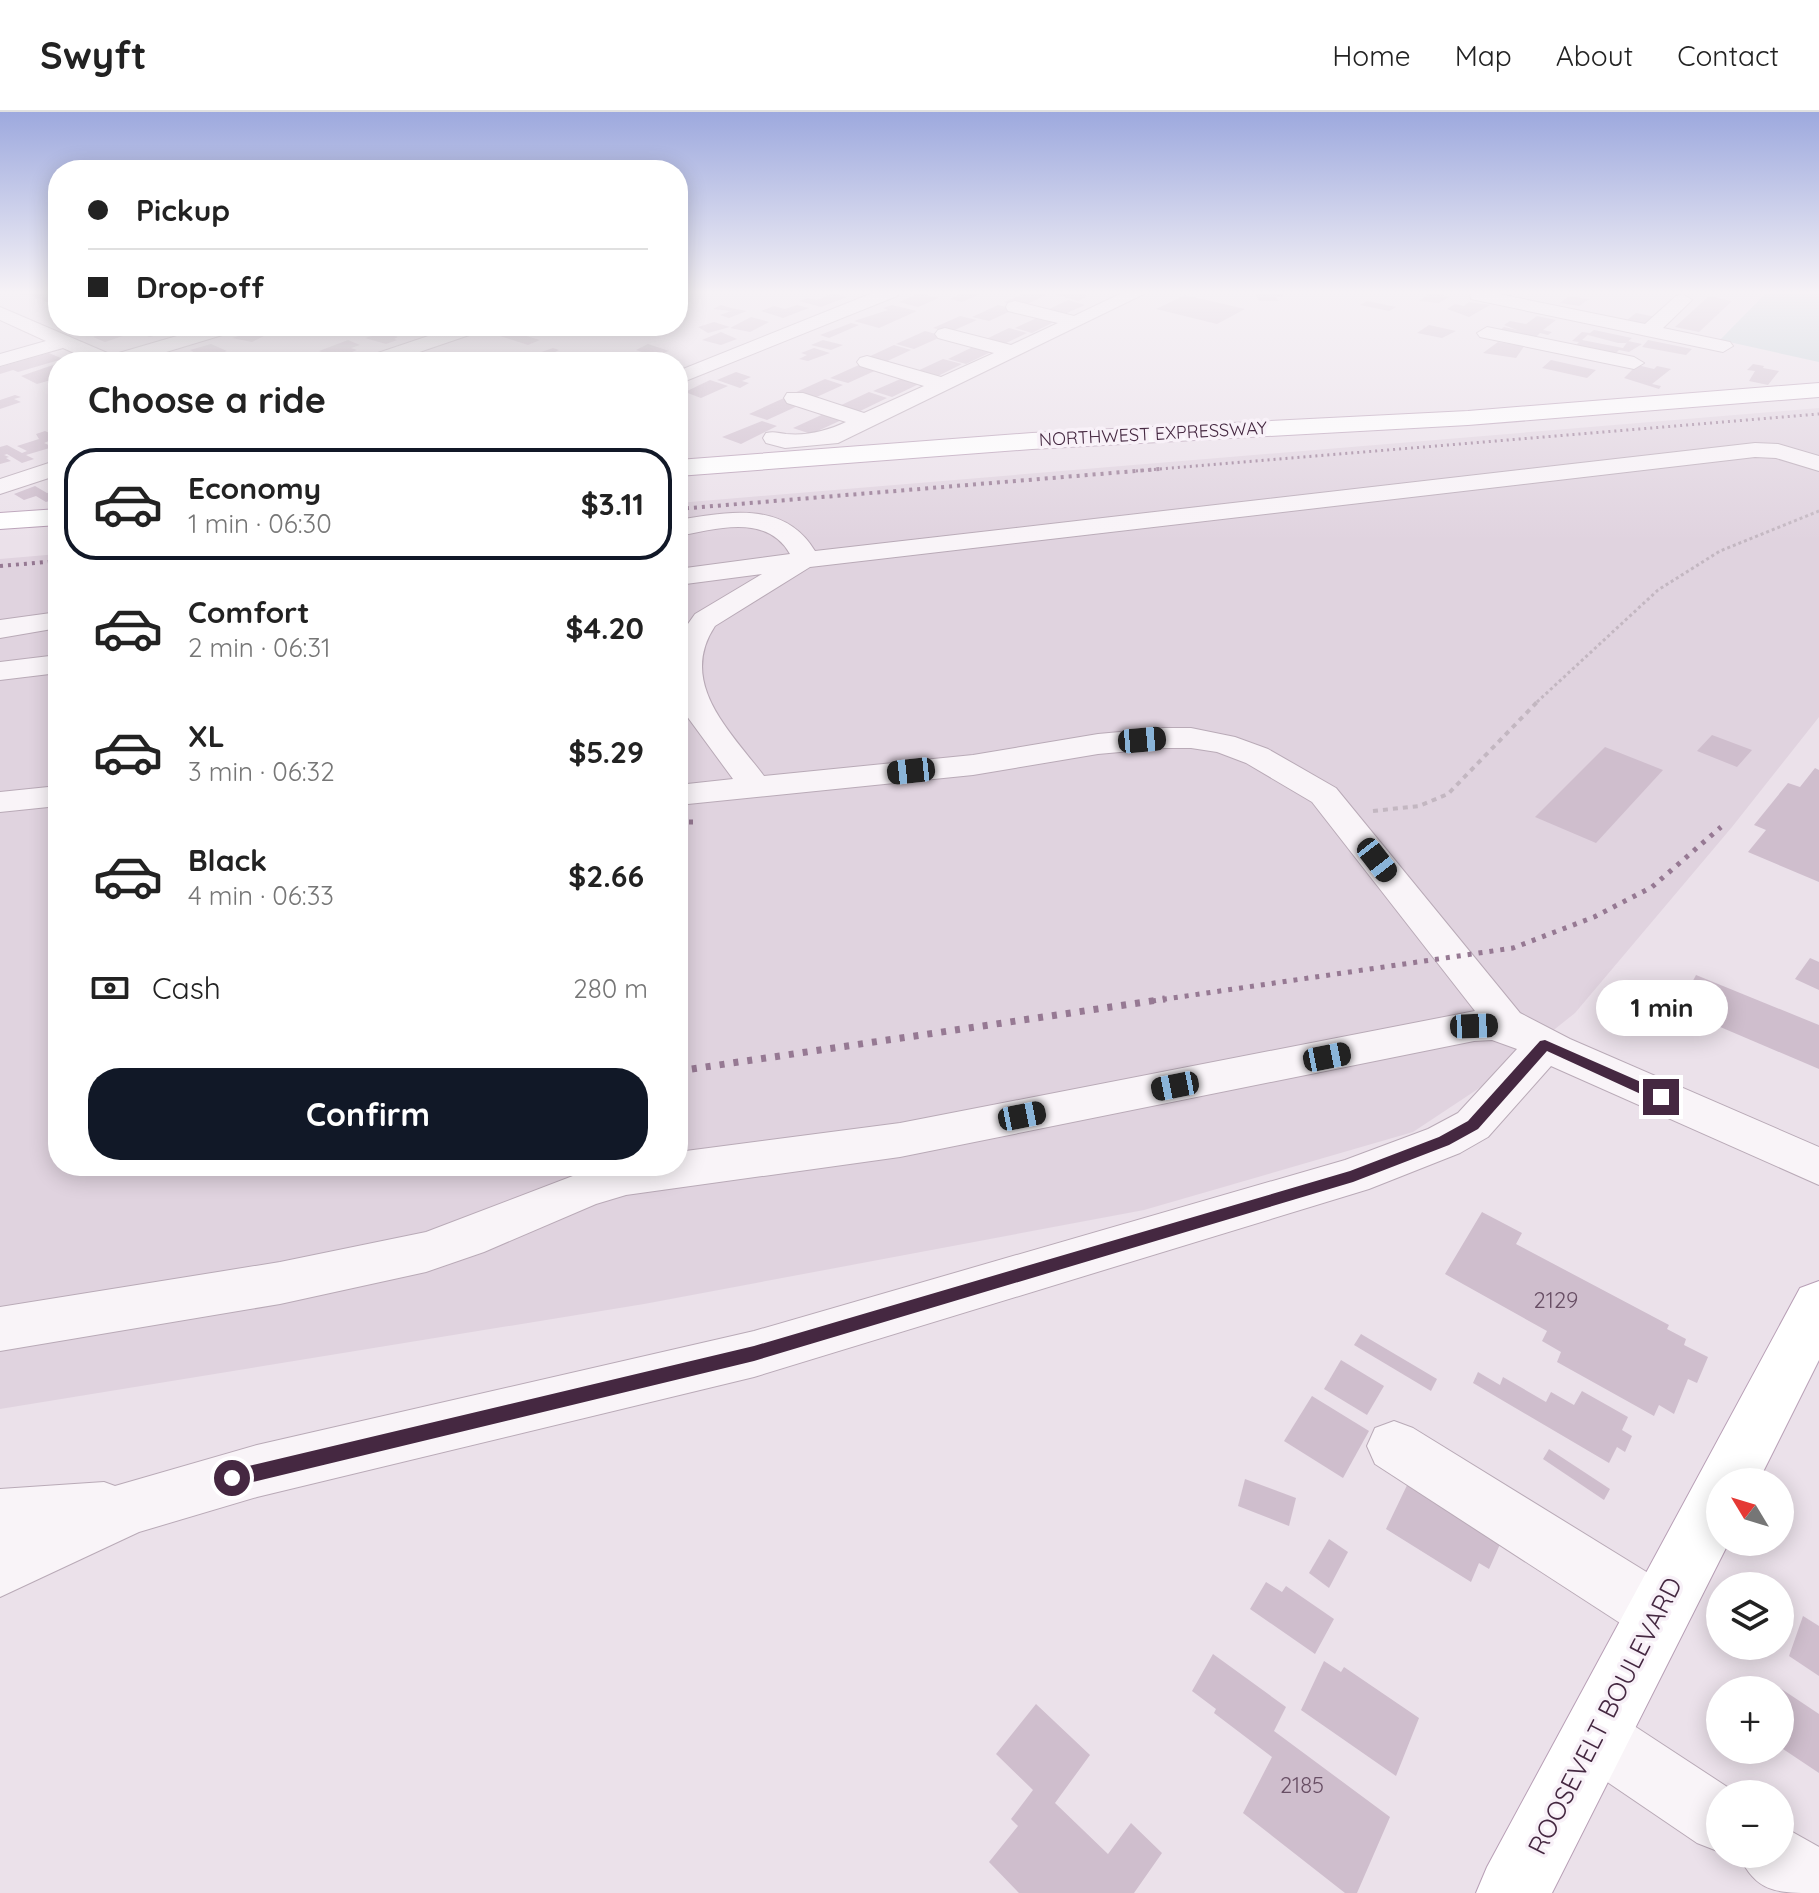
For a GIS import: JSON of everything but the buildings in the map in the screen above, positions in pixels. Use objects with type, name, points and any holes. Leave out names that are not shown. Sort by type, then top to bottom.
[{"type":"main road","name":"NORTHWEST EXPRESSWAY","points":[[688,467],[1032,441],[1468,418],[1819,390]]},
{"type":"main road","points":[[0,521],[48,518]]},
{"type":"main road","points":[[1734,1468],[1819,1305]]},
{"type":"main road","name":"ROOSEVELT BOULEVARD","points":[[1513,1893],[1706,1522]]},
{"type":"street","points":[[911,375],[941,384]]},
{"type":"street","points":[[774,438],[785,441],[834,435],[960,375]]},
{"type":"street","points":[[795,398],[865,421]]},
{"type":"street","points":[[688,576],[806,558],[1755,450],[1778,451],[1819,464]]},
{"type":"street","points":[[0,487],[48,472]]},
{"type":"street","points":[[688,526],[742,518],[760,519],[793,536],[806,558]]},
{"type":"street","points":[[688,643],[705,620],[806,558]]},
{"type":"street","points":[[0,629],[48,622]]},
{"type":"street","points":[[0,671],[48,665]]},
{"type":"street","points":[[688,673],[692,702],[755,787]]},
{"type":"street","points":[[688,794],[973,765],[1098,744],[1191,738],[1224,744],[1257,756],[1311,786],[1340,812],[1498,1015],[1537,1041]]},
{"type":"street","points":[[0,802],[48,797]]},
{"type":"street","points":[[688,1169],[900,1140],[1474,1026],[1495,1025],[1819,1167]]},
{"type":"street","points":[[0,1568],[131,1507],[257,1471],[754,1354],[1353,1176],[1444,1141],[1473,1125],[1537,1041]]},
{"type":"street","points":[[0,1329],[280,1283],[426,1252],[586,1188],[633,1176]]},
{"type":"street","points":[[1394,1446],[1658,1613]]},
{"type":"street","points":[[0,1516],[131,1507]]},
{"type":"street","points":[[1594,1736],[1706,1811]]},
{"type":"street","points":[[1792,1868],[1819,1886]]},
{"type":"path","points":[[1340,812],[1386,811],[1419,806],[1448,794],[1537,702],[1658,590],[1720,551],[1819,511]]},
{"type":"shaded area","points":[[1819,408],[1819,717],[1732,827],[1575,1013],[1490,1081],[1413,1132],[1144,1210],[644,1304],[0,1409],[0,559],[48,555],[48,1176],[688,1176],[688,502]]},
{"type":"railway","points":[[1154,470],[1819,414]]},
{"type":"railway","points":[[1154,470],[1160,469]]},
{"type":"railway","points":[[688,508],[1154,470]]},
{"type":"railway","points":[[1136,471],[1154,470]]},
{"type":"railway","points":[[0,566],[48,562]]},
{"type":"railway","points":[[688,822],[693,822]]},
{"type":"railway","points":[[1152,1001],[1513,948],[1594,917],[1652,887],[1721,827]]},
{"type":"railway","points":[[688,1070],[1165,999]]},
{"type":"route","points":[[232,1478],[754,1354],[1353,1176],[1400,1160],[1473,1125],[1545,1045],[1661,1097]]}]
